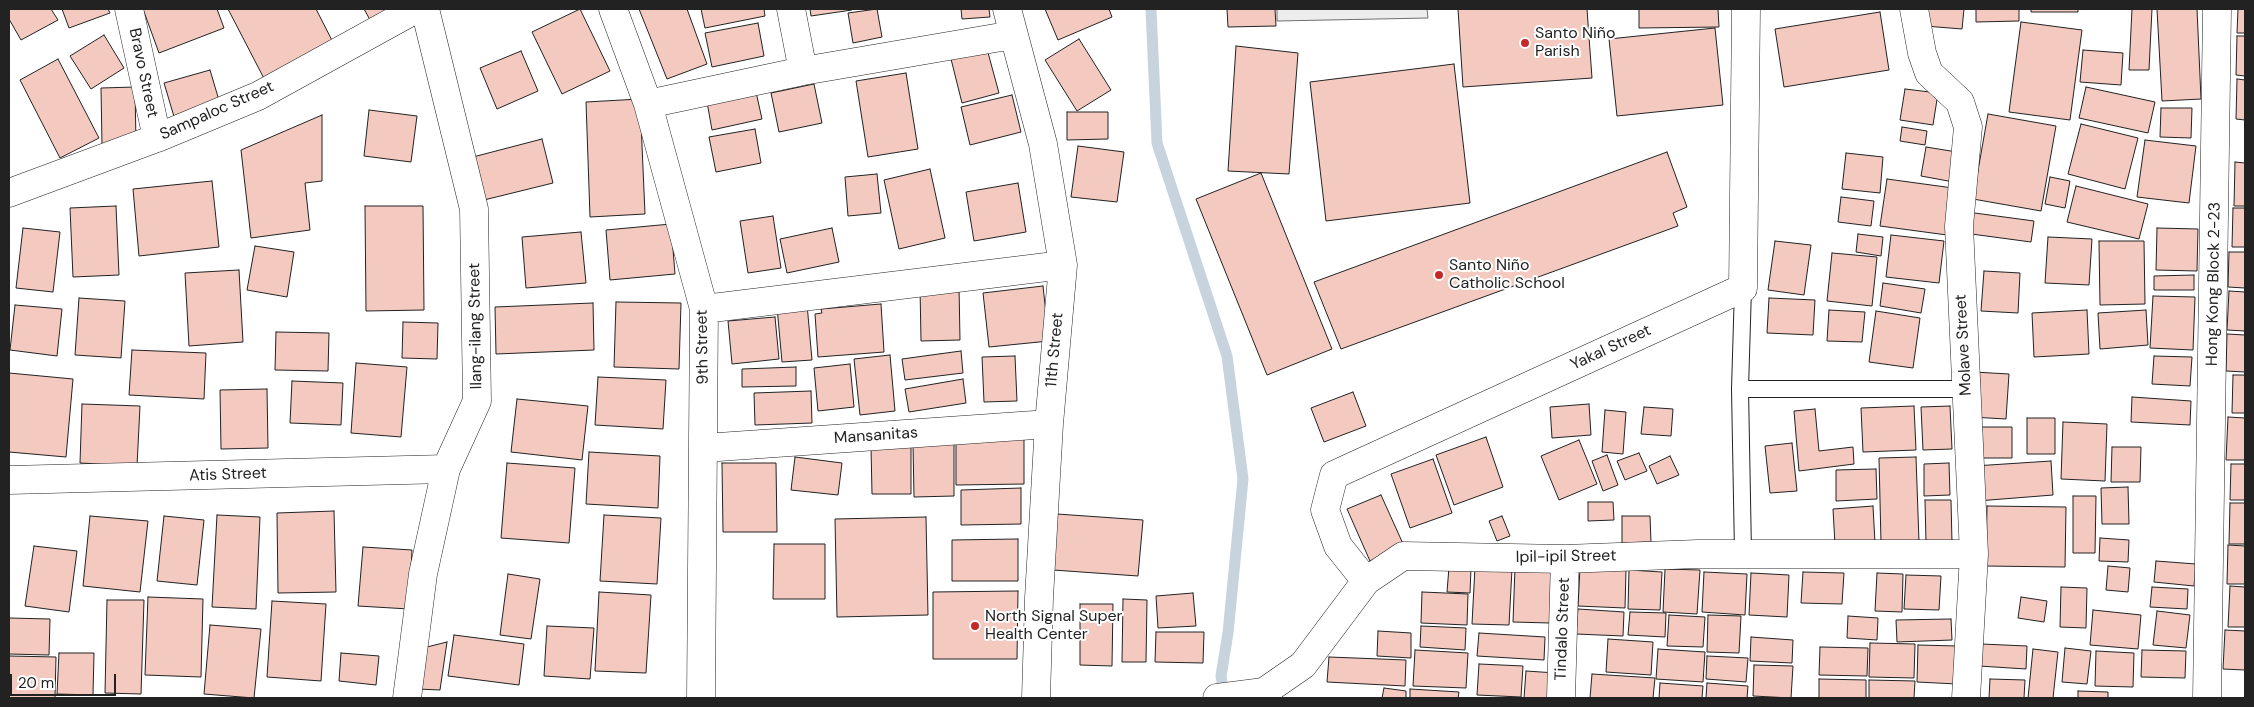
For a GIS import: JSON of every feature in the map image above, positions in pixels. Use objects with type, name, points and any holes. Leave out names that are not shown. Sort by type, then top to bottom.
[{"type":"street","name":"Bravo Street","points":[[129,9],[157,138]]},
{"type":"street","name":"Sampaloc Street","points":[[9,193],[157,138],[258,96],[416,9]]},
{"type":"street","name":"Ilang-ilang Street","points":[[407,698],[423,574],[446,469],[477,401],[474,209],[425,9]]},
{"type":"street","name":"9th Street","points":[[613,9],[648,104],[704,309],[702,698]]},
{"type":"street","points":[[792,9],[803,71]]},
{"type":"street","points":[[1744,288],[1746,9]]},
{"type":"street","name":"Molave Street","points":[[1914,9],[1922,53],[1929,73],[1960,102],[1968,127],[1958,226],[1974,554],[1966,698]]},
{"type":"street","name":"Hong Kong Block 2-23","points":[[2207,698],[2218,9]]},
{"type":"street","points":[[648,104],[803,71],[1010,22]]},
{"type":"street","name":"11th Street","points":[[1010,22],[1042,144],[1063,266],[1049,424],[1038,598],[1036,698]]},
{"type":"street","points":[[704,309],[1063,266]]},
{"type":"street","name":"Yakal Street","points":[[1366,581],[1338,546],[1325,510],[1334,475],[1744,288]]},
{"type":"street","name":"Mansanitas","points":[[704,448],[1049,424]]},
{"type":"street","name":"Atis Street","points":[[9,480],[446,469]]},
{"type":"street","name":"Ipil-ipil Street","points":[[1217,698],[1264,692],[1303,665],[1366,581],[1403,556],[1565,559],[1743,553],[1974,554]]},
{"type":"street","name":"Tindalo Street","points":[[1561,698],[1565,559]]},
{"type":"lane","points":[[1743,553],[1740,389],[1744,288]]},
{"type":"lane","points":[[1740,389],[1966,389]]},
{"type":"shaded area","points":[[1277,9],[1427,9],[1428,18],[1277,21]]},
{"type":"building","points":[[9,9],[51,9],[58,20],[21,40],[9,19]]},
{"type":"building","points":[[62,9],[108,9],[110,13],[69,28]]},
{"type":"building","points":[[143,9],[217,9],[224,28],[159,53]]},
{"type":"building","points":[[228,9],[316,9],[340,56],[271,92]]},
{"type":"building","points":[[364,9],[406,9],[374,27]]},
{"type":"building","points":[[580,9],[610,71],[562,94],[532,32]]},
{"type":"building","points":[[639,9],[687,9],[707,64],[667,79]]},
{"type":"building","points":[[701,9],[764,9],[765,16],[705,28]]},
{"type":"building","points":[[810,9],[852,9],[852,10],[811,16]]},
{"type":"building","points":[[877,9],[882,37],[853,43],[848,13]]},
{"type":"building","points":[[961,9],[989,9],[990,17],[962,19]]},
{"type":"building","points":[[1045,9],[1109,9],[1112,17],[1058,40]]},
{"type":"building","points":[[1227,9],[1275,9],[1276,26],[1228,27]]},
{"type":"building","name":"Santo Niño Parish","points":[[1458,9],[1587,9],[1592,78],[1463,87]]},
{"type":"building","points":[[1639,9],[1718,9],[1719,27],[1639,28]]},
{"type":"building","points":[[1926,9],[1964,9],[1962,29],[1925,26]]},
{"type":"building","points":[[1976,9],[2019,9],[2019,21],[1976,22]]},
{"type":"building","points":[[2031,9],[2078,9],[2078,12],[2031,12]]},
{"type":"building","points":[[2132,9],[2152,9],[2149,70],[2129,70]]},
{"type":"building","points":[[2157,9],[2197,9],[2201,99],[2162,101]]},
{"type":"building","points":[[2238,9],[2245,9],[2245,33],[2237,33]]},
{"type":"building","points":[[1880,12],[1889,70],[1784,87],[1775,29]]},
{"type":"building","points":[[2021,22],[2082,30],[2070,120],[2009,112]]},
{"type":"building","points":[[758,23],[764,56],[712,67],[705,33]]},
{"type":"building","points":[[1715,28],[1723,105],[1617,116],[1609,39]]},
{"type":"building","points":[[104,35],[124,68],[91,89],[70,56]]},
{"type":"building","points":[[2237,36],[2245,36],[2245,76],[2236,75]]},
{"type":"building","points":[[1079,39],[1111,90],[1077,111],[1045,60]]},
{"type":"building","points":[[1236,46],[1298,53],[1289,174],[1228,171]]},
{"type":"building","points":[[987,49],[999,93],[962,103],[951,59]]},
{"type":"building","points":[[2083,50],[2123,53],[2121,85],[2080,82]]},
{"type":"building","points":[[521,51],[538,91],[497,109],[480,68]]},
{"type":"building","points":[[58,59],[99,138],[60,158],[20,80]]},
{"type":"building","points":[[1454,64],[1470,203],[1326,221],[1310,82]]},
{"type":"building","points":[[210,70],[224,117],[178,130],[164,83]]},
{"type":"building","points":[[906,73],[918,149],[868,157],[856,81]]},
{"type":"building","points":[[2237,79],[2245,80],[2245,120],[2236,119]]},
{"type":"building","points":[[814,84],[822,123],[779,132],[771,93]]},
{"type":"building","points":[[135,87],[136,144],[102,145],[101,88]]},
{"type":"building","points":[[2086,87],[2155,102],[2148,133],[2079,118]]},
{"type":"building","points":[[1905,89],[1938,93],[1933,125],[1900,120]]},
{"type":"building","points":[[756,92],[762,119],[712,130],[707,102]]},
{"type":"building","points":[[1012,95],[1021,132],[970,145],[961,107]]},
{"type":"building","points":[[640,99],[645,214],[590,217],[586,102]]},
{"type":"building","points":[[2161,108],[2192,108],[2191,138],[2160,137]]},
{"type":"building","points":[[369,110],[417,116],[411,162],[364,156]]},
{"type":"building","points":[[1067,112],[1108,112],[1108,139],[1067,140]]},
{"type":"building","points":[[1988,114],[2056,126],[2041,211],[1973,199]]},
{"type":"building","points":[[322,115],[322,181],[305,183],[310,230],[251,238],[241,150]]},
{"type":"building","points":[[2081,124],[2138,138],[2125,189],[2068,174]]},
{"type":"building","points":[[1902,127],[1927,131],[1925,145],[1900,141]]},
{"type":"building","points":[[755,129],[761,163],[716,172],[709,137]]},
{"type":"building","points":[[542,139],[553,183],[484,200],[473,157]]},
{"type":"building","points":[[2145,140],[2196,146],[2189,203],[2137,197]]},
{"type":"building","points":[[1078,146],[1124,152],[1117,202],[1071,197]]},
{"type":"building","points":[[1926,147],[1963,153],[1959,183],[1921,176]]},
{"type":"building","points":[[1667,152],[1687,207],[1673,213],[1678,226],[1341,349],[1314,282]]},
{"type":"building","points":[[1846,153],[1883,157],[1880,193],[1842,189]]},
{"type":"building","points":[[2235,162],[2245,163],[2245,206],[2234,206]]},
{"type":"building","points":[[930,169],[945,238],[899,249],[884,180]]},
{"type":"building","points":[[1261,173],[1332,349],[1267,375],[1196,199]]},
{"type":"building","points":[[877,174],[881,213],[848,216],[845,177]]},
{"type":"building","points":[[2050,177],[2070,181],[2065,208],[2045,204]]},
{"type":"building","points":[[1887,179],[1953,188],[1947,235],[1880,226]]},
{"type":"building","points":[[212,181],[219,247],[139,256],[133,189]]},
{"type":"building","points":[[1018,183],[1026,232],[974,241],[966,192]]},
{"type":"building","points":[[2076,186],[2148,204],[2139,239],[2067,222]]},
{"type":"building","points":[[1841,197],[1874,201],[1871,226],[1838,222]]},
{"type":"building","points":[[116,206],[119,275],[73,277],[70,208]]},
{"type":"building","points":[[365,206],[423,206],[424,310],[366,311]]},
{"type":"building","points":[[2233,208],[2245,208],[2245,247],[2232,247]]},
{"type":"building","points":[[1967,212],[2034,221],[2031,242],[1964,233]]},
{"type":"building","points":[[773,216],[781,268],[748,273],[740,221]]},
{"type":"building","points":[[671,224],[675,274],[610,280],[606,230]]},
{"type":"building","points":[[23,228],[60,232],[53,292],[16,288]]},
{"type":"building","points":[[832,228],[839,262],[787,273],[780,239]]},
{"type":"building","points":[[2157,228],[2198,229],[2197,271],[2156,270]]},
{"type":"building","points":[[581,232],[586,283],[526,288],[522,237]]},
{"type":"building","points":[[1858,234],[1883,237],[1881,256],[1856,252]]},
{"type":"building","points":[[1891,235],[1944,241],[1939,283],[1886,277]]},
{"type":"building","points":[[2048,237],[2092,239],[2089,285],[2045,283]]},
{"type":"building","points":[[1775,241],[1811,245],[1804,295],[1768,290]]},
{"type":"building","points":[[2099,241],[2144,241],[2145,304],[2100,305]]},
{"type":"building","points":[[255,246],[294,252],[287,297],[247,290]]},
{"type":"building","points":[[2229,252],[2245,252],[2245,288],[2228,287]]},
{"type":"building","points":[[1832,253],[1877,257],[1872,306],[1827,301]]},
{"type":"building","points":[[239,270],[243,342],[189,346],[185,273]]},
{"type":"building","points":[[1984,271],[2020,273],[2018,313],[1981,311]]},
{"type":"building","points":[[2194,275],[2194,290],[2154,290],[2154,276]]},
{"type":"building","points":[[1883,283],[1925,289],[1921,313],[1880,306]]},
{"type":"building","points":[[959,286],[960,340],[921,341],[920,287]]},
{"type":"building","points":[[1043,286],[1049,341],[989,347],[983,293]]},
{"type":"building","points":[[2229,291],[2245,292],[2245,331],[2227,330]]},
{"type":"building","points":[[2153,296],[2195,297],[2193,350],[2150,348]]},
{"type":"building","points":[[79,298],[125,301],[121,358],[75,355]]},
{"type":"building","points":[[1769,298],[1815,300],[1813,335],[1767,333]]},
{"type":"building","points":[[616,302],[681,303],[679,369],[614,367]]},
{"type":"building","points":[[593,303],[594,350],[496,354],[495,307]]},
{"type":"building","points":[[807,304],[812,360],[782,362],[777,307]]},
{"type":"building","points":[[881,304],[884,352],[818,357],[815,314],[822,313],[821,309]]},
{"type":"building","points":[[15,305],[62,309],[57,356],[10,350]]},
{"type":"building","points":[[1829,310],[1865,312],[1862,342],[1827,341]]},
{"type":"building","points":[[2087,310],[2089,354],[2034,357],[2032,313]]},
{"type":"building","points":[[2146,310],[2148,345],[2100,349],[2098,313]]},
{"type":"building","points":[[1876,311],[1920,318],[1913,368],[1869,362]]},
{"type":"building","points":[[775,317],[779,359],[732,364],[728,321]]},
{"type":"building","points":[[403,322],[438,323],[437,359],[402,358]]},
{"type":"building","points":[[276,332],[329,333],[328,371],[275,370]]},
{"type":"building","points":[[2227,334],[2245,335],[2245,372],[2226,371]]},
{"type":"building","points":[[132,350],[206,353],[204,399],[129,395]]},
{"type":"building","points":[[961,351],[963,373],[905,380],[902,359]]},
{"type":"building","points":[[890,355],[895,411],[860,415],[854,359]]},
{"type":"building","points":[[1015,356],[1017,401],[984,402],[982,357]]},
{"type":"building","points":[[2154,356],[2192,357],[2190,386],[2152,384]]},
{"type":"building","points":[[356,363],[407,367],[401,437],[351,433]]},
{"type":"building","points":[[850,364],[854,407],[818,411],[814,368]]},
{"type":"building","points":[[796,367],[796,386],[742,387],[742,369]]},
{"type":"building","points":[[1974,372],[2009,374],[2006,419],[1971,417]]},
{"type":"building","points":[[9,373],[73,379],[66,457],[9,452]]},
{"type":"building","points":[[2233,375],[2245,375],[2245,413],[2232,413]]},
{"type":"building","points":[[598,377],[666,380],[663,429],[595,425]]},
{"type":"building","points":[[963,379],[966,403],[909,412],[905,389]]},
{"type":"building","points":[[292,381],[343,383],[341,425],[290,423]]},
{"type":"building","points":[[267,389],[268,448],[221,449],[220,390]]},
{"type":"building","points":[[811,391],[812,423],[755,425],[754,393]]},
{"type":"building","points":[[1353,392],[1366,426],[1324,442],[1311,408]]},
{"type":"building","points":[[2132,397],[2191,401],[2190,425],[2131,422]]},
{"type":"building","points":[[517,399],[588,406],[582,460],[511,452]]},
{"type":"building","points":[[82,404],[140,406],[137,466],[80,463]]},
{"type":"building","points":[[1589,404],[1591,435],[1552,438],[1550,407]]},
{"type":"building","points":[[1914,406],[1916,450],[1863,452],[1861,408]]},
{"type":"building","points":[[1950,406],[1952,449],[1923,450],[1921,407]]},
{"type":"building","points":[[1644,407],[1673,409],[1671,436],[1641,434]]},
{"type":"building","points":[[1815,409],[1819,451],[1853,447],[1854,464],[1799,471],[1794,411]]},
{"type":"building","points":[[1605,410],[1626,412],[1623,454],[1602,452]]},
{"type":"building","points":[[2228,417],[2245,418],[2245,460],[2226,460]]},
{"type":"building","points":[[2027,418],[2055,418],[2055,454],[2027,454]]},
{"type":"building","points":[[2063,422],[2107,424],[2105,481],[2061,479]]},
{"type":"building","points":[[1970,427],[2012,427],[2012,458],[1970,458]]},
{"type":"building","points":[[1024,437],[1024,484],[956,485],[956,438]]},
{"type":"building","points":[[1486,437],[1503,487],[1454,505],[1436,455]]},
{"type":"building","points":[[1579,440],[1597,484],[1559,500],[1541,456]]},
{"type":"building","points":[[1792,443],[1797,491],[1770,493],[1765,446]]},
{"type":"building","points":[[913,444],[954,444],[954,496],[914,497]]},
{"type":"building","points":[[911,446],[911,494],[872,494],[871,447]]},
{"type":"building","points":[[2112,447],[2141,447],[2140,482],[2111,482]]},
{"type":"building","points":[[589,452],[660,456],[658,508],[586,504]]},
{"type":"building","points":[[1639,453],[1647,471],[1625,480],[1617,461]]},
{"type":"building","points":[[1607,455],[1618,485],[1603,491],[1592,461]]},
{"type":"building","points":[[1670,456],[1679,475],[1657,484],[1649,466]]},
{"type":"building","points":[[795,457],[842,463],[838,495],[791,490]]},
{"type":"building","points":[[1916,457],[1919,542],[1881,543],[1879,458]]},
{"type":"building","points":[[1433,459],[1452,513],[1410,528],[1391,474]]},
{"type":"building","points":[[2051,461],[2053,495],[1977,501],[1974,466]]},
{"type":"building","points":[[507,463],[575,468],[569,543],[501,538]]},
{"type":"building","points":[[722,463],[776,463],[777,532],[723,532]]},
{"type":"building","points":[[1949,463],[1950,495],[1924,496],[1924,464]]},
{"type":"building","points":[[2231,464],[2245,464],[2245,500],[2230,500]]},
{"type":"building","points":[[1876,469],[1877,499],[1836,501],[1836,470]]},
{"type":"building","points":[[2128,487],[2129,524],[2102,524],[2101,488]]},
{"type":"building","points":[[1021,488],[1021,524],[961,525],[961,490]]},
{"type":"building","points":[[1381,495],[1404,546],[1370,561],[1347,509]]},
{"type":"building","points":[[2073,496],[2096,496],[2095,553],[2073,553]]},
{"type":"building","points":[[1925,500],[1951,500],[1952,543],[1926,543]]},
{"type":"building","points":[[1588,502],[1613,502],[1614,520],[1588,521]]},
{"type":"building","points":[[2230,503],[2245,503],[2245,544],[2229,544]]},
{"type":"building","points":[[1873,506],[1875,543],[1835,545],[1833,509]]},
{"type":"building","points":[[1987,506],[2066,507],[2065,567],[1986,566]]},
{"type":"building","points":[[334,511],[336,592],[278,593],[277,513]]},
{"type":"building","points":[[1057,514],[1143,520],[1138,576],[1053,570]]},
{"type":"building","points":[[217,515],[260,517],[256,609],[212,607]]},
{"type":"building","points":[[604,515],[661,518],[657,584],[600,581]]},
{"type":"building","points":[[90,516],[148,521],[140,592],[83,586]]},
{"type":"building","points":[[164,516],[204,520],[197,585],[157,581]]},
{"type":"building","points":[[1502,516],[1510,536],[1497,541],[1489,521]]},
{"type":"building","points":[[1622,516],[1650,516],[1651,542],[1622,543]]},
{"type":"building","points":[[926,517],[928,615],[837,617],[835,519]]},
{"type":"building","points":[[2100,538],[2129,540],[2128,562],[2099,561]]},
{"type":"building","points":[[1018,539],[1018,581],[952,581],[952,540]]},
{"type":"building","points":[[774,544],[825,544],[825,599],[773,599]]},
{"type":"building","points":[[2228,545],[2245,546],[2245,584],[2227,584]]},
{"type":"building","points":[[34,546],[77,551],[69,612],[25,606]]},
{"type":"building","points":[[363,547],[412,550],[409,609],[358,606]]},
{"type":"building","points":[[2156,561],[2196,564],[2194,586],[2154,582]]},
{"type":"building","points":[[2108,566],[2130,568],[2128,592],[2106,590]]},
{"type":"building","points":[[1449,567],[1471,568],[1470,593],[1447,592]]},
{"type":"building","points":[[1475,567],[1512,569],[1509,625],[1472,624]]},
{"type":"building","points":[[1515,568],[1553,570],[1550,623],[1513,622]]},
{"type":"building","points":[[1580,568],[1626,570],[1625,608],[1578,606]]},
{"type":"building","points":[[1665,569],[1700,570],[1697,614],[1663,612]]},
{"type":"building","points":[[1629,570],[1662,572],[1660,610],[1628,609]]},
{"type":"building","points":[[1704,572],[1747,574],[1745,615],[1702,612]]},
{"type":"building","points":[[1803,572],[1844,573],[1842,604],[1801,603]]},
{"type":"building","points":[[1751,573],[1789,575],[1787,617],[1749,615]]},
{"type":"building","points":[[1877,573],[1903,574],[1902,612],[1875,611]]},
{"type":"building","points":[[508,574],[540,579],[531,639],[500,635]]},
{"type":"building","points":[[1906,575],[1941,576],[1939,610],[1904,609]]},
{"type":"building","points":[[2230,586],[2245,587],[2245,627],[2228,627]]},
{"type":"building","points":[[2061,587],[2087,588],[2086,628],[2060,627]]},
{"type":"building","points":[[2152,587],[2188,589],[2187,609],[2150,607]]},
{"type":"building","name":"North Signal Super Health Center","points":[[1018,591],[1017,659],[933,659],[933,592]]},
{"type":"building","points":[[599,592],[651,595],[646,673],[595,671]]},
{"type":"building","points":[[1422,592],[1468,594],[1467,625],[1421,623]]},
{"type":"building","points":[[1193,593],[1196,626],[1158,628],[1156,596]]},
{"type":"building","points":[[148,597],[203,599],[201,677],[145,675]]},
{"type":"building","points":[[2021,597],[2047,601],[2044,622],[2018,618]]},
{"type":"building","points":[[1123,599],[1147,600],[1146,662],[1122,662]]},
{"type":"building","points":[[107,600],[144,600],[141,694],[105,693]]},
{"type":"building","points":[[272,601],[326,604],[321,681],[267,677]]},
{"type":"building","points":[[1080,604],[1113,604],[1112,666],[1080,665]]},
{"type":"building","points":[[1578,609],[1624,612],[1623,636],[1576,634]]},
{"type":"building","points":[[2093,610],[2141,615],[2138,649],[2090,645]]},
{"type":"building","points":[[2157,611],[2190,615],[2186,648],[2153,645]]},
{"type":"building","points":[[1630,612],[1666,613],[1665,637],[1628,635]]},
{"type":"building","points":[[1669,615],[1705,617],[1703,647],[1667,646]]},
{"type":"building","points":[[1708,615],[1741,616],[1739,653],[1707,652]]},
{"type":"building","points":[[1848,616],[1878,618],[1877,640],[1847,638]]},
{"type":"building","points":[[9,618],[50,619],[49,655],[9,654]]},
{"type":"building","points":[[1951,619],[1952,640],[1897,642],[1896,620]]},
{"type":"building","points":[[210,625],[261,629],[254,698],[204,694]]},
{"type":"building","points":[[547,626],[594,628],[590,679],[544,676]]},
{"type":"building","points":[[1421,626],[1466,628],[1465,650],[1420,647]]},
{"type":"building","points":[[2225,630],[2245,631],[2245,670],[2223,669]]},
{"type":"building","points":[[1378,631],[1411,633],[1411,658],[1377,656]]},
{"type":"building","points":[[1156,632],[1204,632],[1203,663],[1155,662]]},
{"type":"building","points":[[1479,633],[1545,637],[1544,660],[1477,656]]},
{"type":"building","points":[[454,635],[524,644],[519,685],[448,676]]},
{"type":"building","points":[[1751,637],[1793,640],[1792,663],[1750,661]]},
{"type":"building","points":[[1608,639],[1653,642],[1651,675],[1606,672]]},
{"type":"building","points":[[447,642],[440,690],[418,689],[423,648]]},
{"type":"building","points":[[1870,643],[1915,644],[1914,678],[1869,677]]},
{"type":"building","points":[[1981,644],[2027,646],[2026,669],[1979,666]]},
{"type":"building","points":[[1918,645],[1957,646],[1957,684],[1917,682]]},
{"type":"building","points":[[1820,647],[1868,648],[1867,676],[1819,675]]},
{"type":"building","points":[[2065,648],[2091,651],[2087,684],[2062,682]]},
{"type":"building","points":[[1658,649],[1705,652],[1703,682],[1656,679]]},
{"type":"building","points":[[2033,649],[2058,652],[2053,698],[2028,698]]},
{"type":"building","points":[[1415,650],[1468,653],[1466,688],[1413,686]]},
{"type":"building","points":[[2142,650],[2186,651],[2185,678],[2141,677]]},
{"type":"building","points":[[2096,651],[2134,653],[2133,687],[2095,686]]},
{"type":"building","points":[[59,653],[94,653],[93,695],[57,694]]},
{"type":"building","points":[[341,653],[379,656],[376,685],[339,681]]},
{"type":"building","points":[[9,656],[56,657],[55,698],[9,698]]},
{"type":"building","points":[[1707,656],[1748,658],[1746,682],[1706,679]]},
{"type":"building","points":[[1329,657],[1406,660],[1405,686],[1327,682]]},
{"type":"building","points":[[1479,664],[1523,666],[1521,697],[1477,695]]},
{"type":"building","points":[[1754,665],[1793,666],[1791,698],[1753,696]]},
{"type":"building","points":[[1526,671],[1556,673],[1555,698],[1524,698]]},
{"type":"building","points":[[1592,674],[1655,678],[1653,698],[1590,698]]},
{"type":"building","points":[[1819,679],[1866,680],[1866,698],[1819,698]]},
{"type":"building","points":[[1990,679],[2025,680],[2024,698],[1989,698]]},
{"type":"building","points":[[1869,680],[1915,681],[1914,698],[1869,698]]},
{"type":"building","points":[[1660,683],[1703,686],[1702,698],[1659,698]]},
{"type":"building","points":[[1707,683],[1748,686],[1747,698],[1706,698]]},
{"type":"building","points":[[1384,688],[1406,691],[1406,698],[1382,698]]},
{"type":"building","points":[[1410,689],[1459,692],[1458,698],[1410,698]]},
{"type":"building","points":[[2078,691],[2108,692],[2108,698],[2078,698]]},
{"type":"waterway","points":[[1151,9],[1157,143],[1227,356],[1243,479],[1228,633],[1221,676],[1225,697]]},
{"type":"place","name":"Santo Niño Parish","points":[[1525,43]]},
{"type":"place","name":"Santo Niño Catholic School","points":[[1439,275]]},
{"type":"place","name":"North Signal Super Health Center","points":[[975,626]]}]
